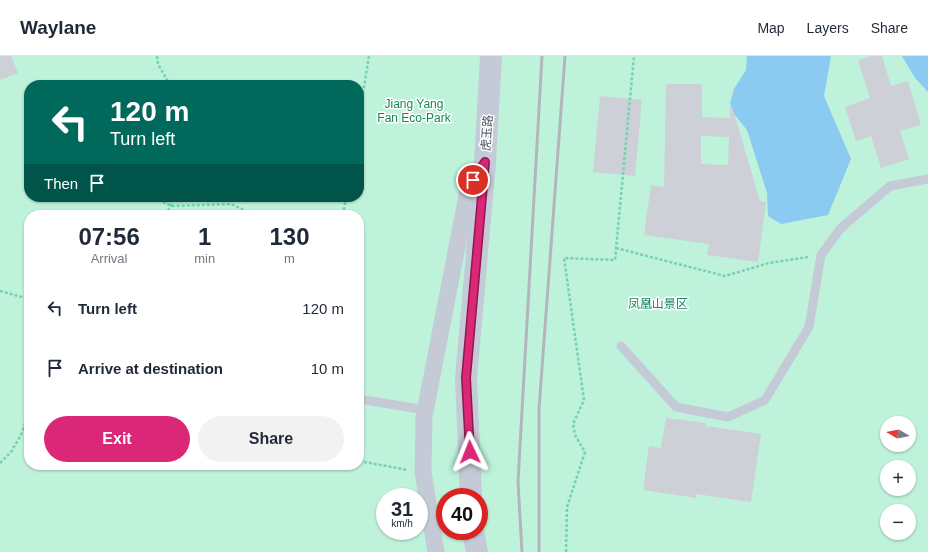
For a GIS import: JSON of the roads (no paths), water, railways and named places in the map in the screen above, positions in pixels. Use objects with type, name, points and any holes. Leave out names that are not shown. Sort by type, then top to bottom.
[{"type":"street","name":"虎玉路","points":[[471,488],[466,378],[485,162],[491,56]]},
{"type":"street","points":[[436,552],[423,472],[425,410],[468,190],[485,162]]},
{"type":"street","points":[[475,540],[477,552]]},
{"type":"lane","points":[[621,346],[676,407],[728,418],[765,400],[808,327],[820,255],[841,228],[890,186],[928,179]]},
{"type":"lane","points":[[364,400],[425,410]]},
{"type":"water","points":[[747,56],[831,56],[824,96],[851,159],[828,215],[781,224],[768,216],[767,193],[747,130],[734,114],[730,103],[734,89],[746,70]]},
{"type":"water","points":[[902,56],[928,56],[928,92],[915,78]]},
{"type":"railway","points":[[522,552],[518,482],[542,56]]},
{"type":"railway","points":[[539,552],[539,409],[565,56]]},
{"type":"park label","name":"Jiang Yang Fan Eco-Park","points":[[414,111]]},
{"type":"park label","name":"凤凰山景区","points":[[658,304]]}]
